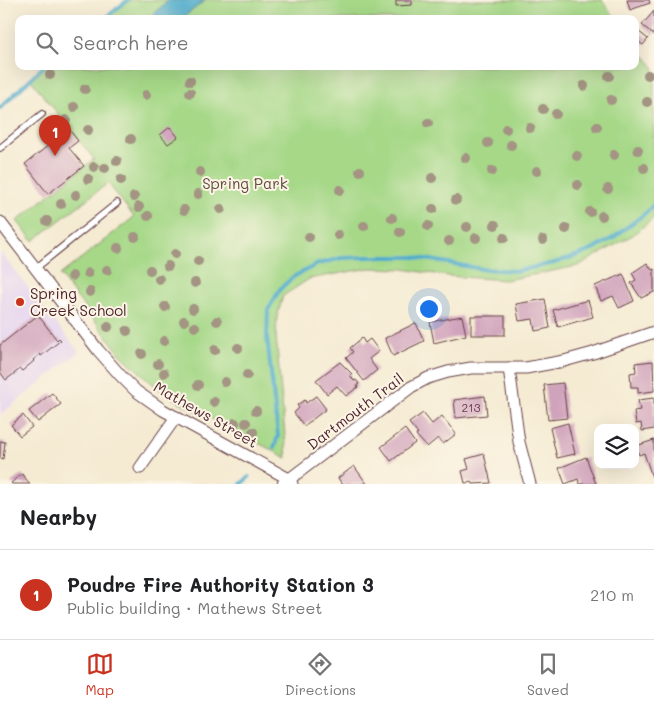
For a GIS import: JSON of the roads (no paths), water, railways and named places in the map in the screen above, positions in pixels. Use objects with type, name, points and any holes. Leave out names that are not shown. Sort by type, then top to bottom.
[{"type":"street","name":"Mathews Street","points":[[0,222],[98,350],[120,375],[143,396],[288,482]]},
{"type":"street","name":"Dartmouth Trail","points":[[288,482],[411,387],[420,383],[448,372],[471,368],[526,368],[564,361],[654,332]]},
{"type":"street","points":[[509,368],[520,442],[530,484]]},
{"type":"street","points":[[140,468],[176,417]]},
{"type":"lane","points":[[0,148],[42,114]]},
{"type":"lane","points":[[36,268],[117,203]]},
{"type":"water","points":[[169,0],[206,0],[186,15],[152,15]]},
{"type":"waterway","points":[[109,15],[128,0]]},
{"type":"waterway","points":[[0,108],[40,70]]},
{"type":"waterway","points":[[274,448],[278,436],[267,337],[268,310],[280,289],[293,277],[318,264],[342,258],[368,257],[414,257],[482,269],[517,271],[554,263],[590,251],[613,238],[648,211],[654,204]]},
{"type":"waterway","points":[[241,484],[249,477]]},
{"type":"place","name":"Poudre Fire Authority Station 3","points":[[55,156]]},
{"type":"place","name":"Spring Creek School","points":[[20,302]]},
{"type":"park label","name":"Spring Park","points":[[245,183]]}]
